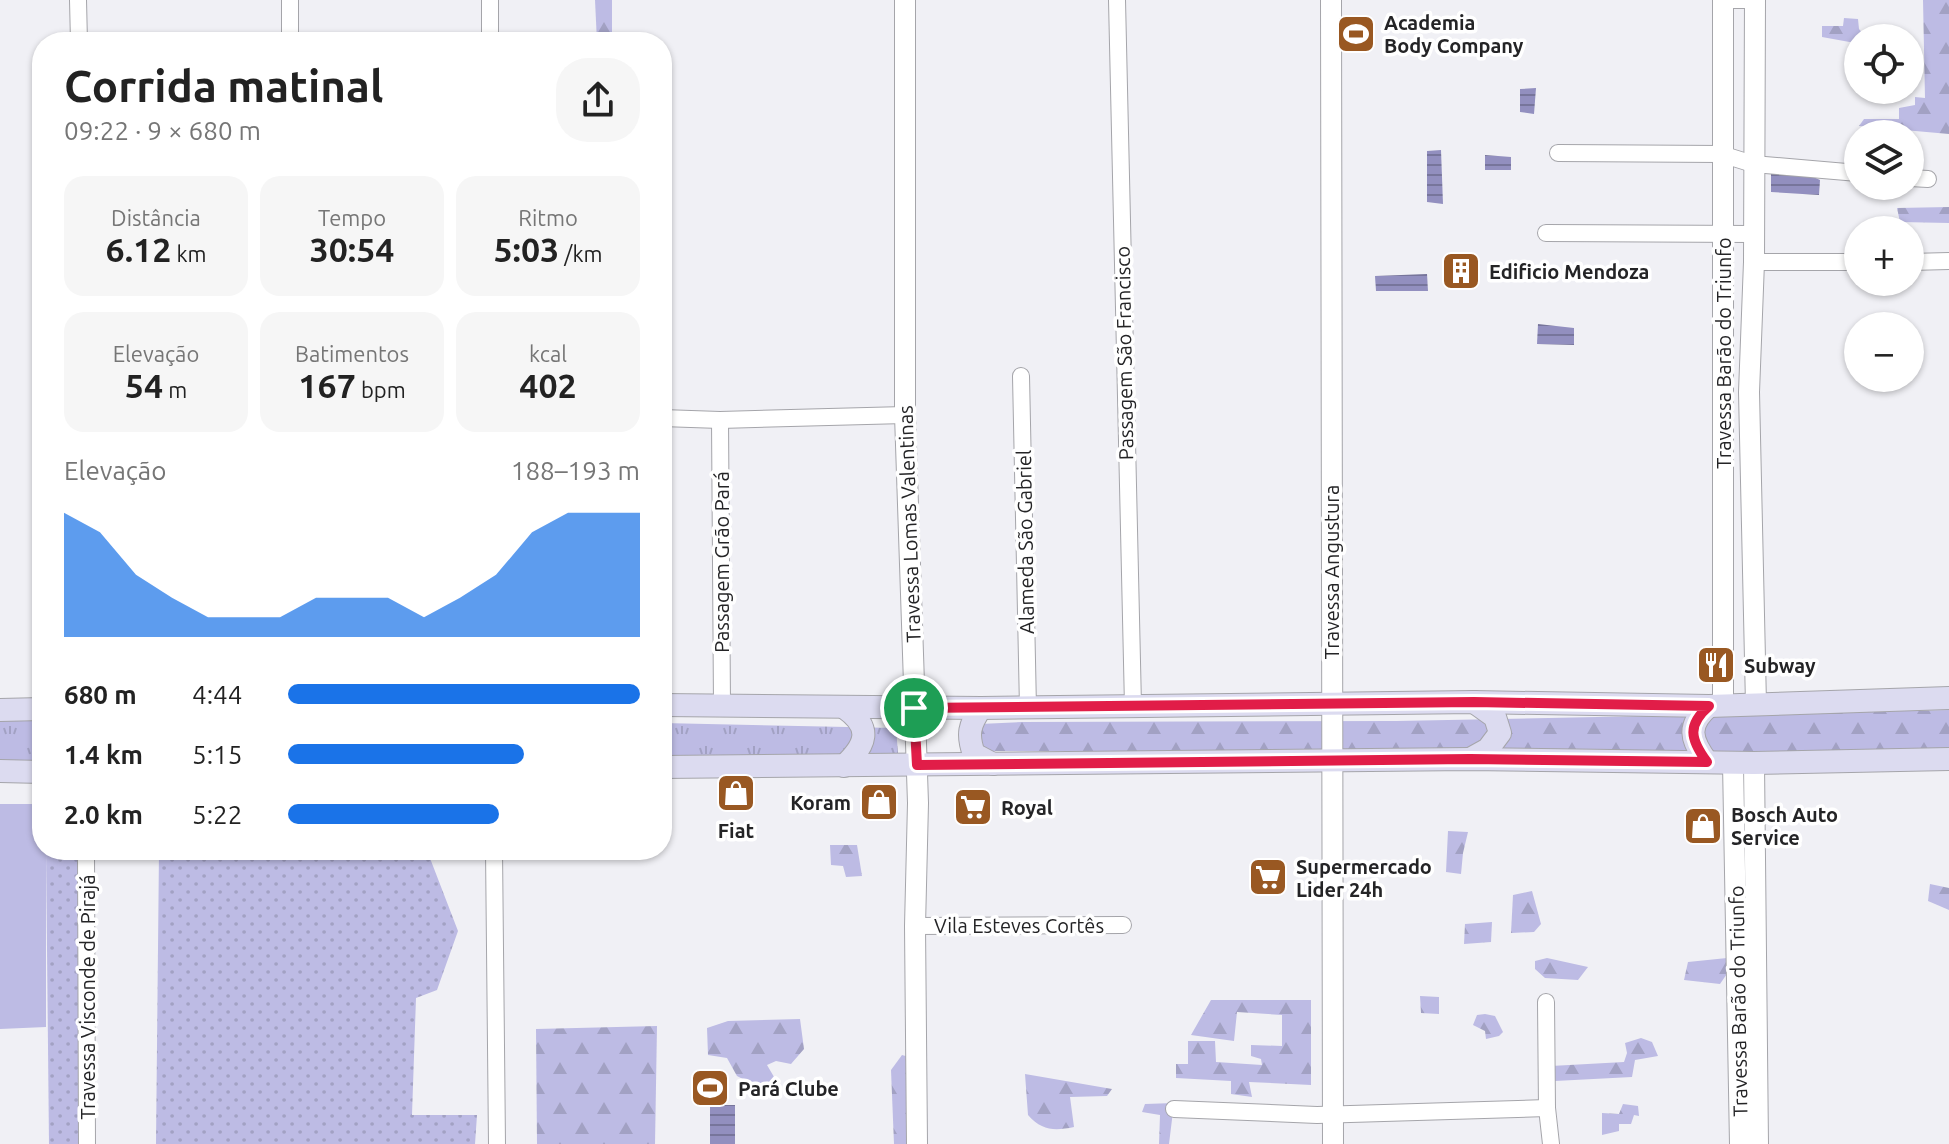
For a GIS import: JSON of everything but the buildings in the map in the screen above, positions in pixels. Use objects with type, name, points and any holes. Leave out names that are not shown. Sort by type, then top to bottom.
[{"type":"main road","points":[[672,705],[1028,708],[1474,702],[1716,706],[1949,698]]},
{"type":"main road","points":[[1470,759],[1488,749],[1500,733],[1495,717],[1474,702]]},
{"type":"main road","points":[[1707,762],[1698,750],[1692,733],[1697,716],[1716,706]]},
{"type":"main road","points":[[844,766],[861,750],[864,731],[859,718],[845,708]]},
{"type":"main road","points":[[981,708],[971,723],[968,739],[974,754],[993,764]]},
{"type":"main road","points":[[0,710],[32,709]]},
{"type":"main road","points":[[672,767],[1470,759],[1744,763],[1949,759]]},
{"type":"main road","points":[[0,771],[32,772]]},
{"type":"street","points":[[78,0],[79,32]]},
{"type":"street","points":[[290,0],[290,32]]},
{"type":"street","points":[[490,0],[490,32]]},
{"type":"street","name":"Travessa Lomas Valentinas","points":[[905,0],[905,415],[917,765],[917,1144]]},
{"type":"street","name":"Passagem São Francisco","points":[[1117,0],[1133,706]]},
{"type":"street","name":"Travessa Angustura","points":[[1331,0],[1333,1144]]},
{"type":"street","points":[[1723,0],[1755,0]]},
{"type":"street","name":"Travessa Barão do Triunfo","points":[[1716,706],[1724,235],[1721,154],[1723,0]]},
{"type":"street","name":"Travessa Barão do Triunfo","points":[[1755,0],[1754,262],[1749,392],[1756,704]]},
{"type":"street","points":[[1558,153],[1721,154],[1753,164],[1844,172]]},
{"type":"street","points":[[1924,179],[1928,179]]},
{"type":"street","points":[[1546,233],[1752,234]]},
{"type":"street","points":[[1924,262],[1949,261]]},
{"type":"street","points":[[1754,262],[1844,262]]},
{"type":"street","name":"Alameda São Gabriel","points":[[1021,376],[1028,708]]},
{"type":"street","points":[[1721,391],[1749,392]]},
{"type":"street","points":[[672,418],[905,415]]},
{"type":"street","name":"Passagem Grão Pará","points":[[720,420],[722,705]]},
{"type":"street","name":"Travessa Barão do Triunfo","points":[[1740,1144],[1761,996],[1760,912],[1744,763]]},
{"type":"street","name":"Travessa Barão do Triunfo","points":[[1744,763],[1748,1099],[1763,1122],[1758,1144]]},
{"type":"street","name":"Travessa Visconde de Pirajá","points":[[86,860],[87,1144]]},
{"type":"street","points":[[494,860],[497,1144]]},
{"type":"street","name":"Vila Esteves Cortês","points":[[915,926],[1123,925]]},
{"type":"street","points":[[1546,1002],[1547,1108],[1551,1144]]},
{"type":"street","points":[[1174,1109],[1317,1115],[1333,1112],[1547,1108]]},
{"type":"green space","points":[[595,0],[612,0],[612,32],[597,32]]},
{"type":"green space","points":[[1923,0],[1949,0],[1949,134],[1924,132],[1924,120],[1863,120],[1899,119],[1899,108],[1924,104]]},
{"type":"green space","points":[[1844,18],[1858,19],[1858,24],[1844,24],[1844,41],[1822,37],[1822,26],[1843,26]]},
{"type":"green space","points":[[1949,207],[1949,223],[1924,222],[1924,216],[1899,216],[1897,208]]},
{"type":"green space","points":[[1949,710],[1949,751],[983,751],[980,724],[1396,721]]},
{"type":"green space","points":[[0,718],[32,718],[32,761],[0,762]]},
{"type":"green space","points":[[672,723],[896,728],[898,753],[672,758]]},
{"type":"green space","points":[[0,804],[32,804],[32,860],[46,860],[46,1027],[0,1029]]},
{"type":"green space","points":[[1448,831],[1468,832],[1461,874],[1446,872]]},
{"type":"green space","points":[[830,845],[857,845],[862,876],[846,877],[843,866],[831,865]]},
{"type":"green space","points":[[46,860],[80,860],[81,1144],[49,1144]]},
{"type":"green space","points":[[159,860],[431,860],[458,931],[437,990],[416,998],[412,1115],[477,1115],[475,1144],[156,1144]]},
{"type":"green space","points":[[1930,884],[1949,888],[1949,910],[1928,901]]},
{"type":"green space","points":[[1532,891],[1541,924],[1534,932],[1511,933],[1513,895]]},
{"type":"green space","points":[[1492,922],[1491,942],[1464,944],[1465,924]]},
{"type":"green space","points":[[1547,958],[1588,967],[1578,980],[1545,978],[1535,969],[1535,961]]},
{"type":"green space","points":[[1727,958],[1731,968],[1720,984],[1684,980],[1688,962]]},
{"type":"green space","points":[[1420,996],[1439,997],[1439,1014],[1421,1013]]},
{"type":"green space","points":[[1211,1000],[1311,1000],[1311,1085],[1249,1082],[1252,1097],[1231,1094],[1231,1081],[1176,1078],[1176,1064],[1188,1064],[1188,1041],[1215,1041],[1216,1062],[1262,1065],[1261,1059],[1251,1056],[1251,1045],[1282,1046],[1282,1015],[1237,1012],[1234,1041],[1191,1035]]},
{"type":"green space","points":[[1477,1015],[1495,1016],[1503,1032],[1499,1036],[1486,1039],[1485,1031],[1473,1025]]},
{"type":"green space","points":[[800,1019],[804,1049],[791,1064],[776,1061],[767,1065],[777,1082],[769,1093],[737,1076],[727,1058],[708,1055],[707,1028],[728,1021]]},
{"type":"green space","points":[[657,1026],[655,1144],[537,1144],[536,1029]]},
{"type":"green space","points":[[1641,1038],[1652,1042],[1658,1056],[1635,1060],[1632,1077],[1555,1081],[1551,1066],[1624,1062],[1627,1053],[1625,1043]]},
{"type":"green space","points":[[902,1055],[909,1057],[914,1144],[894,1144],[891,1070]]},
{"type":"green space","points":[[1025,1074],[1112,1089],[1107,1096],[1070,1097],[1074,1127],[1049,1128],[1028,1115]]},
{"type":"green space","points":[[1174,1103],[1169,1144],[1159,1144],[1160,1115],[1142,1112],[1145,1104]]},
{"type":"green space","points":[[1623,1104],[1638,1106],[1639,1116],[1634,1115],[1631,1124],[1619,1124],[1619,1131],[1602,1135],[1602,1113],[1619,1114]]},
{"type":"shaded area","points":[[1536,88],[1534,114],[1520,112],[1520,89]]},
{"type":"shaded area","points":[[1441,150],[1443,204],[1427,202],[1427,151]]},
{"type":"shaded area","points":[[1485,155],[1511,157],[1511,170],[1485,170]]},
{"type":"shaded area","points":[[1771,173],[1809,175],[1820,180],[1819,195],[1771,192]]},
{"type":"shaded area","points":[[1427,274],[1428,291],[1376,291],[1375,276]]},
{"type":"shaded area","points":[[1538,324],[1574,328],[1574,345],[1537,344]]},
{"type":"shaded area","points":[[710,1105],[735,1105],[735,1144],[710,1144]]},
{"type":"place","name":"Academia Body Company","points":[[1356,34]]},
{"type":"place","name":"Edificio Mendoza","points":[[1461,271]]},
{"type":"place","name":"Subway","points":[[1716,665]]},
{"type":"place","name":"Fiat","points":[[736,793]]},
{"type":"place","name":"Koram","points":[[879,802]]},
{"type":"place","name":"Royal","points":[[973,807]]},
{"type":"place","name":"Bosch Auto Service","points":[[1703,826]]},
{"type":"place","name":"Supermercado Lider 24h","points":[[1268,877]]},
{"type":"place","name":"Pará Clube","points":[[710,1088]]},
{"type":"route","points":[[1474,702],[1709,706],[1697,716],[1692,733],[1698,750],[1707,762],[1470,759],[917,765],[914,708],[1474,702]]}]
